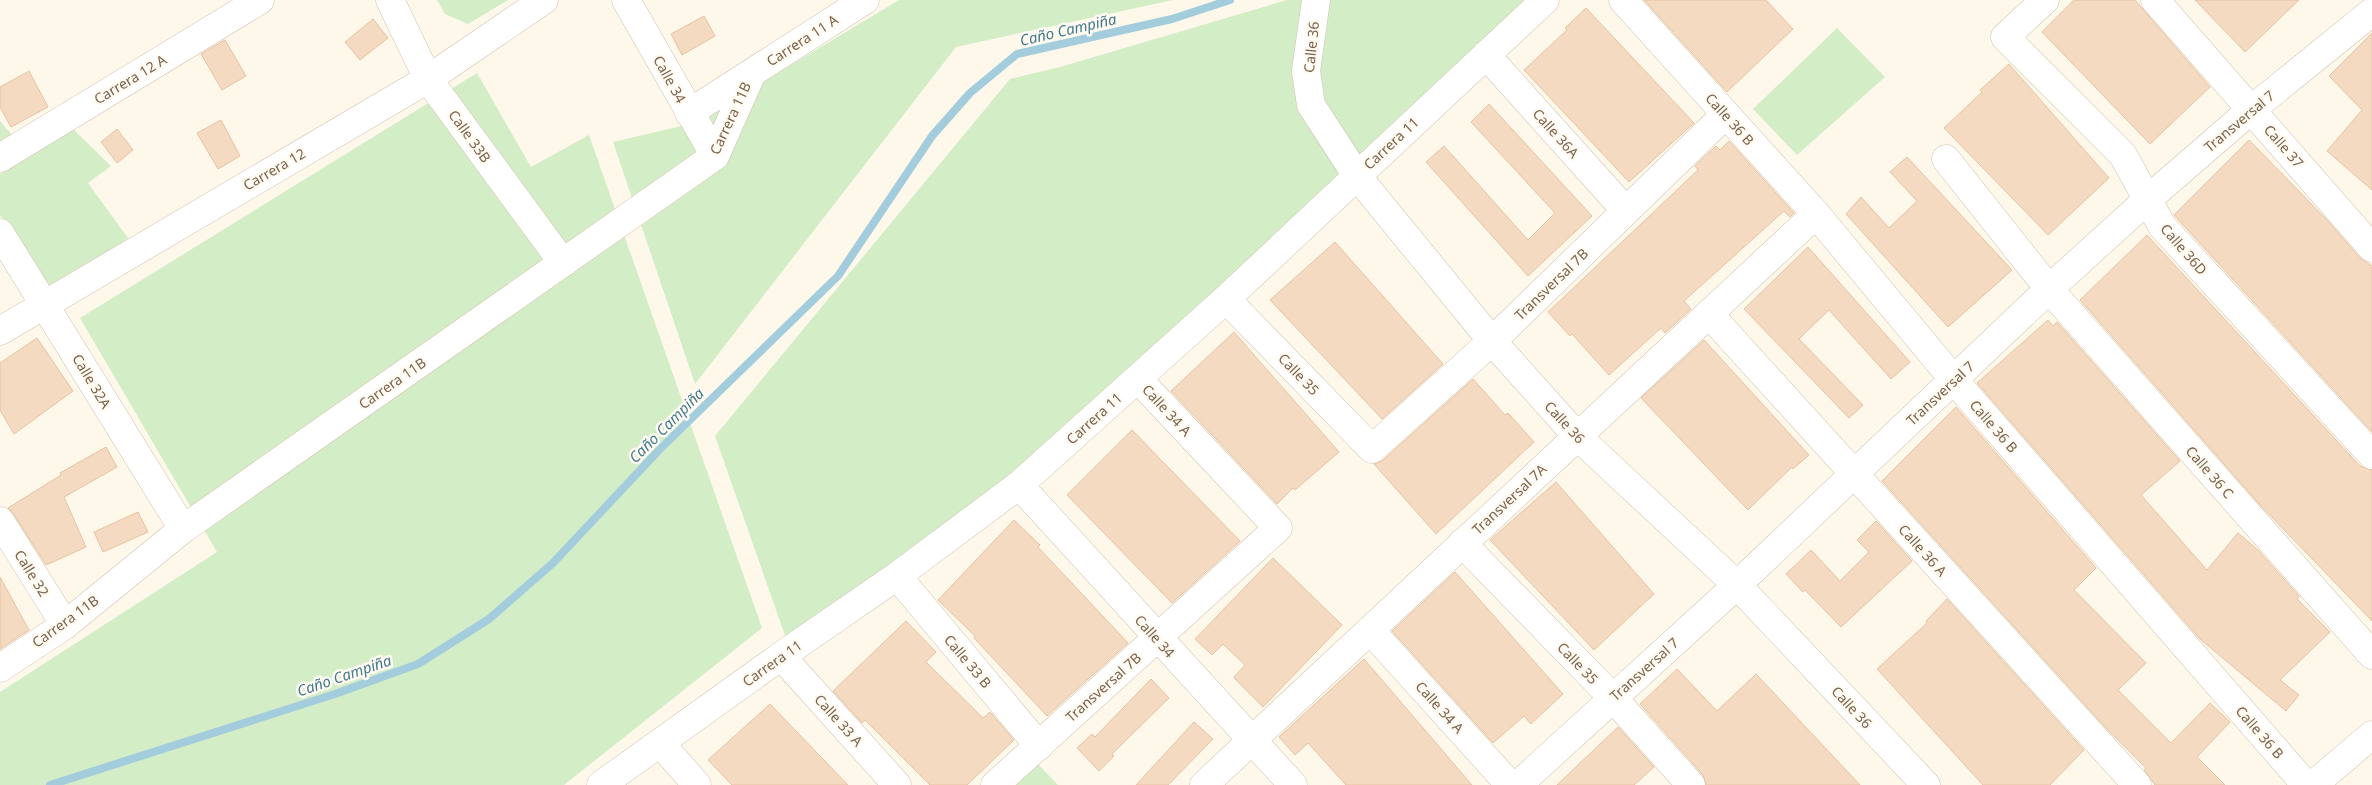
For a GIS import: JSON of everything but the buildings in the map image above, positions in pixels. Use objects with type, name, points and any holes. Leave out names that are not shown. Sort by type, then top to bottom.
[{"type":"street","name":"Carrera 12 A","points":[[0,158],[260,0]]},
{"type":"street","name":"Calle 33B","points":[[390,0],[428,79],[563,263]]},
{"type":"street","name":"Carrera 12","points":[[0,331],[428,79],[544,0]]},
{"type":"street","name":"Calle 34","points":[[626,0],[715,156]]},
{"type":"street","name":"Carrera 11 A","points":[[689,113],[865,0]]},
{"type":"street","name":"Calle 36","points":[[1316,0],[1306,71],[1311,105],[1357,176],[1492,341],[1577,436],[1737,585],[1926,785]]},
{"type":"street","name":"Carrera 11","points":[[601,785],[781,656],[897,576],[1019,485],[1226,299],[1545,0]]},
{"type":"street","name":"Calle 36 B","points":[[1622,0],[1816,214],[1954,380],[2306,785]]},
{"type":"street","name":"Calle 36D","points":[[2045,0],[2005,37],[2123,154],[2162,226],[2372,456]]},
{"type":"street","name":"Calle 37","points":[[2155,0],[2372,248]]},
{"type":"street","name":"Transversal 7","points":[[1518,785],[1737,585],[2049,289],[2147,200],[2367,12]]},
{"type":"street","name":"Calle 36A","points":[[1486,55],[1626,212]]},
{"type":"street","name":"Carrera 11B","points":[[0,668],[64,625],[183,529],[715,156],[752,73]]},
{"type":"street","name":"Transversal 7B","points":[[1372,449],[1492,341],[1726,114]]},
{"type":"street","name":"Calle 36 C","points":[[1946,159],[2049,289],[2372,655]]},
{"type":"street","name":"Transversal 7A","points":[[1204,785],[1816,214]]},
{"type":"street","name":"Calle 32A","points":[[0,233],[183,529]]},
{"type":"street","name":"Calle 35","points":[[1226,299],[1372,449]]},
{"type":"street","name":"Calle 36 A","points":[[1709,314],[2137,785]]},
{"type":"street","name":"Calle 34 A","points":[[1138,379],[1278,528]]},
{"type":"street","name":"Calle 34","points":[[1019,485],[1293,785]]},
{"type":"street","name":"Calle 32","points":[[0,521],[64,625]]},
{"type":"street","name":"Transversal 7B","points":[[995,785],[1278,528]]},
{"type":"street","name":"Calle 35","points":[[1462,543],[1613,698],[1691,785]]},
{"type":"street","name":"Calle 33 B","points":[[897,576],[1039,746]]},
{"type":"street","name":"Calle 34 A","points":[[1370,630],[1510,785]]},
{"type":"street","name":"Calle 33 A","points":[[781,656],[897,785]]},
{"type":"street","points":[[2313,785],[2372,735]]},
{"type":"street","points":[[660,743],[697,785]]},
{"type":"green space","points":[[437,0],[508,0],[468,24],[445,14]]},
{"type":"green space","points":[[899,0],[1173,0],[956,47],[695,384],[613,142],[694,123]]},
{"type":"green space","points":[[1287,0],[1531,0],[1033,472],[788,644],[715,436],[1010,79],[1060,67]]},
{"type":"green space","points":[[1837,28],[1885,77],[1797,155],[1753,109]]},
{"type":"green space","points":[[477,73],[531,167],[589,135],[762,628],[564,785],[0,785],[0,692],[217,552],[80,318]]},
{"type":"green space","points":[[0,121],[18,142],[0,153]]},
{"type":"green space","points":[[73,129],[111,166],[88,183],[128,238],[54,296],[0,215],[0,174]]},
{"type":"green space","points":[[1037,763],[1058,785],[1013,785]]},
{"type":"waterway","name":"Caño Campiña","points":[[50,785],[335,694],[418,664],[489,619],[553,563],[660,449],[838,276],[932,136],[970,93],[1017,54],[1172,19],[1230,0]]}]
